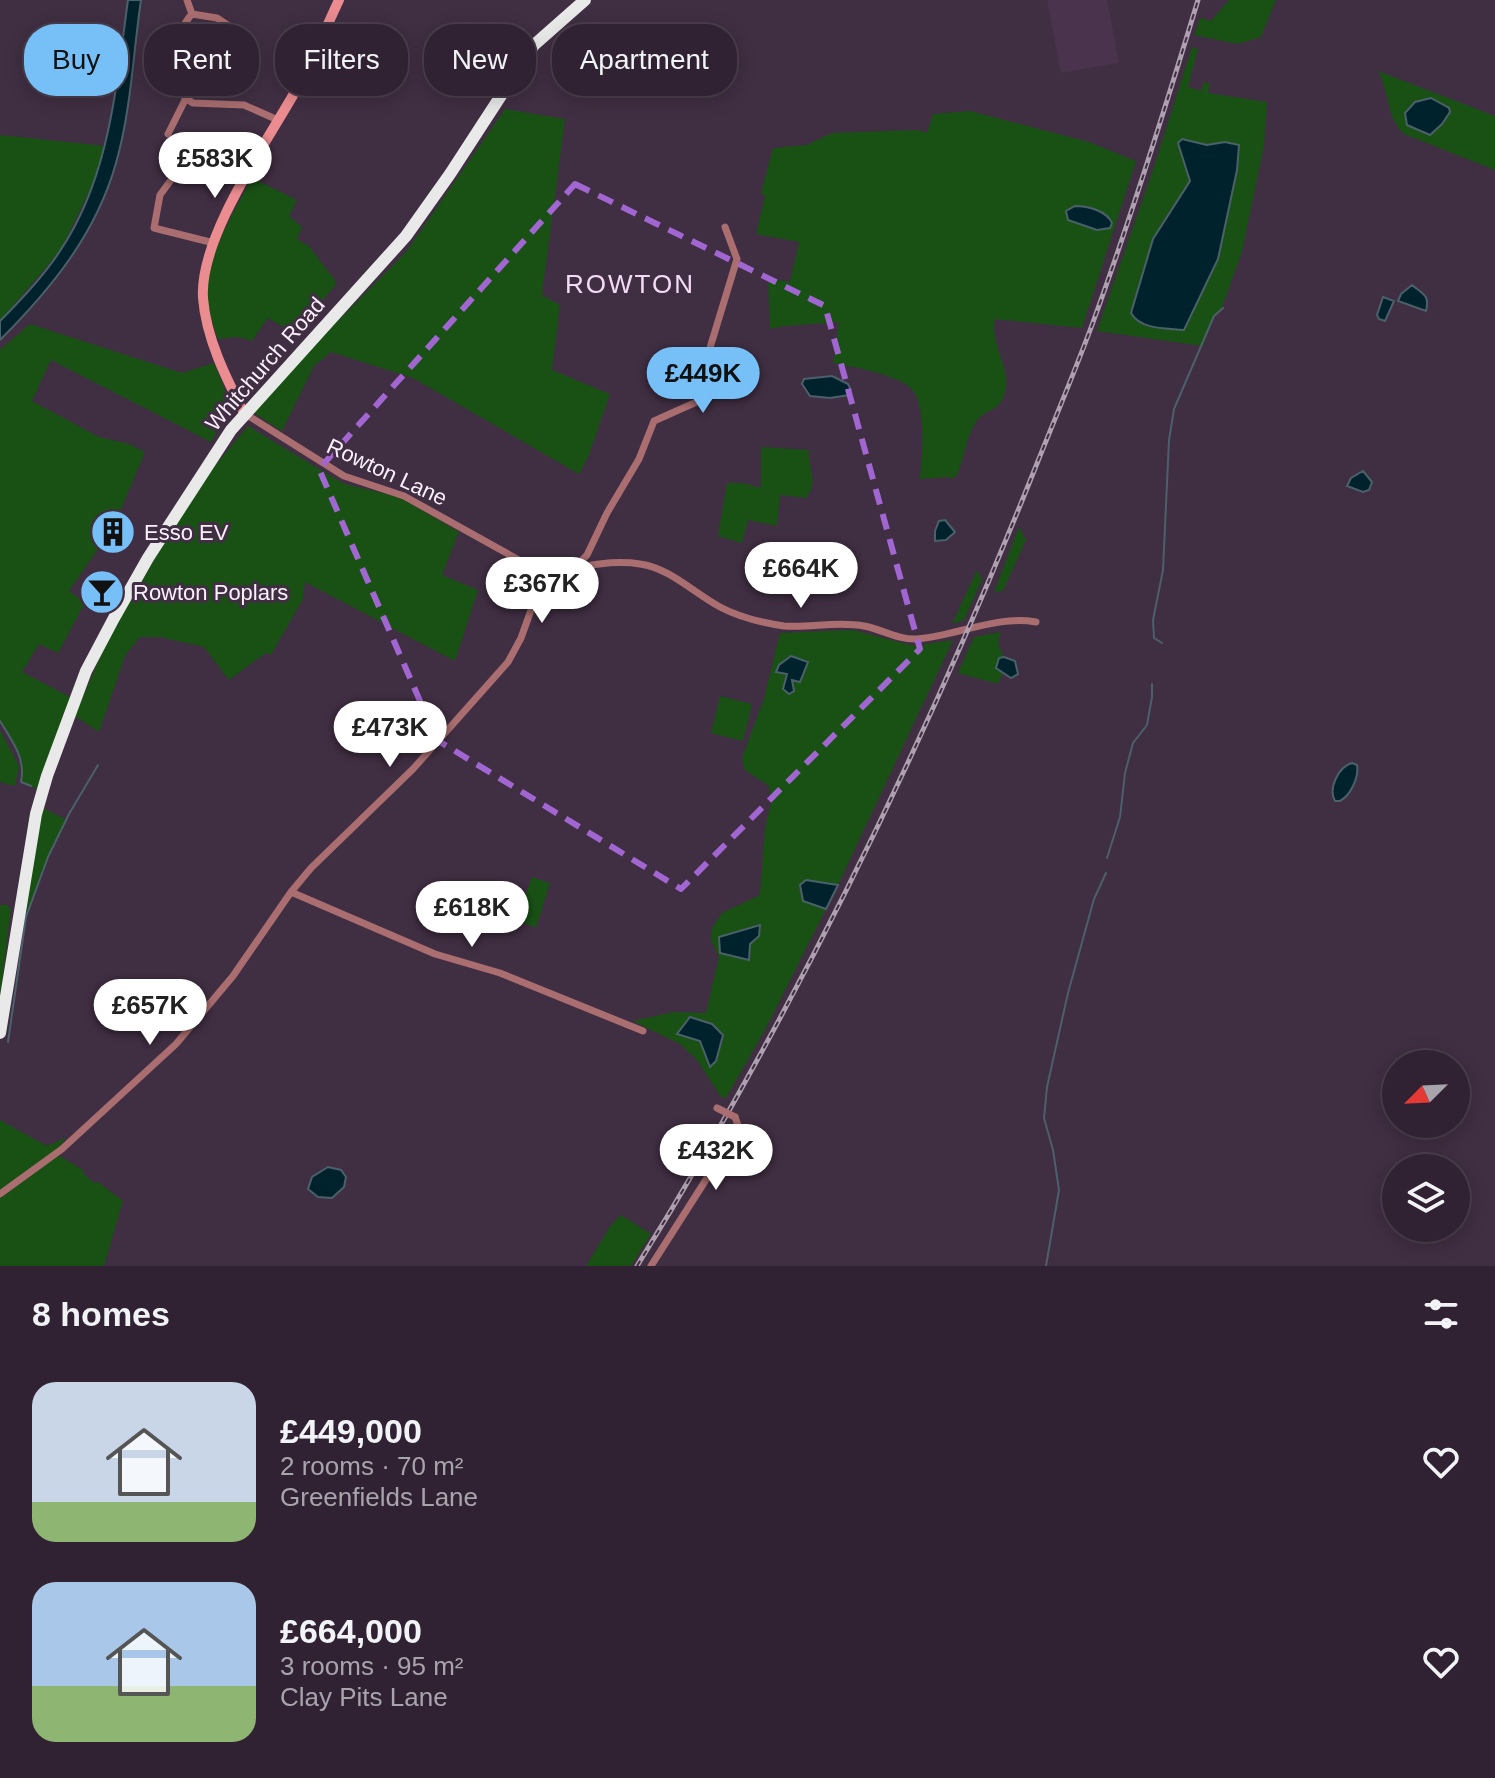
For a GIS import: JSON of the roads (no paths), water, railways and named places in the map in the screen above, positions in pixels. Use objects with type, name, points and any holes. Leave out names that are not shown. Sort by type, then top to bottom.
[{"type":"highway","name":"Whitchurch Road","points":[[0,1033],[36,814],[47,776],[86,671],[148,558],[198,478],[244,413],[406,236],[534,45],[585,0]]},
{"type":"street","points":[[187,0],[192,14]]},
{"type":"street","points":[[244,413],[222,368],[206,316],[203,296],[205,276],[214,243],[247,174],[307,69],[339,0]]},
{"type":"street","points":[[192,14],[217,18],[226,24]]},
{"type":"street","points":[[192,14],[182,24],[175,65],[175,85],[185,100],[201,105],[244,105],[278,120]]},
{"type":"street","points":[[168,134],[185,100]]},
{"type":"street","points":[[171,180],[160,195],[154,228],[214,243]]},
{"type":"street","points":[[575,568],[587,555],[607,513],[639,459],[654,421],[701,400],[709,351],[737,259],[725,227]]},
{"type":"street","name":"Rowton Lane","points":[[244,413],[344,476],[404,496],[544,574]]},
{"type":"street","points":[[0,1194],[62,1149],[176,1044],[233,976],[311,868],[413,769],[508,662],[521,638],[544,574],[623,563],[643,564],[669,575],[719,607],[741,616],[784,626],[863,626],[913,639],[946,635],[984,624],[1022,620],[1036,622]]},
{"type":"street","points":[[291,892],[435,954],[500,973],[643,1031]]},
{"type":"street","points":[[651,1266],[739,1128],[735,1117],[717,1108]]},
{"type":"water","points":[[128,0],[141,0],[125,123],[107,189],[70,259],[37,301],[0,340],[0,321],[54,260],[90,193],[114,96],[128,96],[128,24],[125,24]]},
{"type":"water","points":[[1431,98],[1449,108],[1450,112],[1430,135],[1407,125],[1405,113],[1415,102]]},
{"type":"water","points":[[1182,139],[1207,145],[1225,142],[1239,145],[1237,170],[1218,259],[1184,330],[1147,325],[1131,313],[1153,239],[1190,181],[1178,143]]},
{"type":"water","points":[[1075,206],[1102,212],[1112,223],[1110,228],[1097,230],[1068,220],[1066,211]]},
{"type":"water","points":[[1412,285],[1426,298],[1426,311],[1398,301]]},
{"type":"water","points":[[1383,297],[1394,301],[1385,321],[1377,315]]},
{"type":"water","points":[[832,376],[848,384],[851,390],[849,395],[830,398],[810,396],[802,384],[804,379]]},
{"type":"water","points":[[1363,471],[1372,482],[1369,490],[1363,492],[1347,486],[1351,478]]},
{"type":"water","points":[[945,520],[955,532],[946,540],[935,541],[939,521]]},
{"type":"water","points":[[791,656],[808,662],[800,682],[792,680],[794,691],[789,694],[783,689],[787,674],[776,672],[779,665]]},
{"type":"water","points":[[999,658],[1015,661],[1018,674],[1011,678],[996,668]]},
{"type":"water","points":[[1352,763],[1357,765],[1353,785],[1348,795],[1335,801],[1333,791],[1336,779],[1342,769]]},
{"type":"water","points":[[806,880],[838,885],[826,909],[803,901],[800,885]]},
{"type":"water","points":[[760,925],[759,936],[750,944],[749,960],[720,953],[719,937]]},
{"type":"water","points":[[690,1017],[712,1024],[723,1035],[716,1061],[710,1067],[700,1041],[677,1034]]},
{"type":"water","points":[[328,1167],[341,1170],[346,1177],[344,1187],[332,1198],[318,1197],[308,1189],[312,1177]]},
{"type":"waterway","points":[[1162,643],[1154,638],[1153,620],[1163,570],[1169,440],[1174,409],[1214,316],[1223,308]]},
{"type":"waterway","points":[[1107,858],[1120,817],[1125,773],[1133,743],[1147,725],[1152,684]]},
{"type":"waterway","points":[[0,721],[20,757],[21,782],[31,786]]},
{"type":"waterway","points":[[8,1042],[26,917],[48,857],[98,765]]},
{"type":"waterway","points":[[1046,1266],[1059,1190],[1044,1118],[1047,1087],[1068,993],[1094,899],[1106,873]]},
{"type":"railway","points":[[637,1266],[751,1072],[804,973],[951,669],[1092,325],[1198,0]]},
{"type":"place","name":"Esso EV","points":[[113,532]]},
{"type":"place","name":"Rowton Poplars","points":[[102,592]]},
{"type":"district","name":"ROWTON","points":[[630,284]]}]
